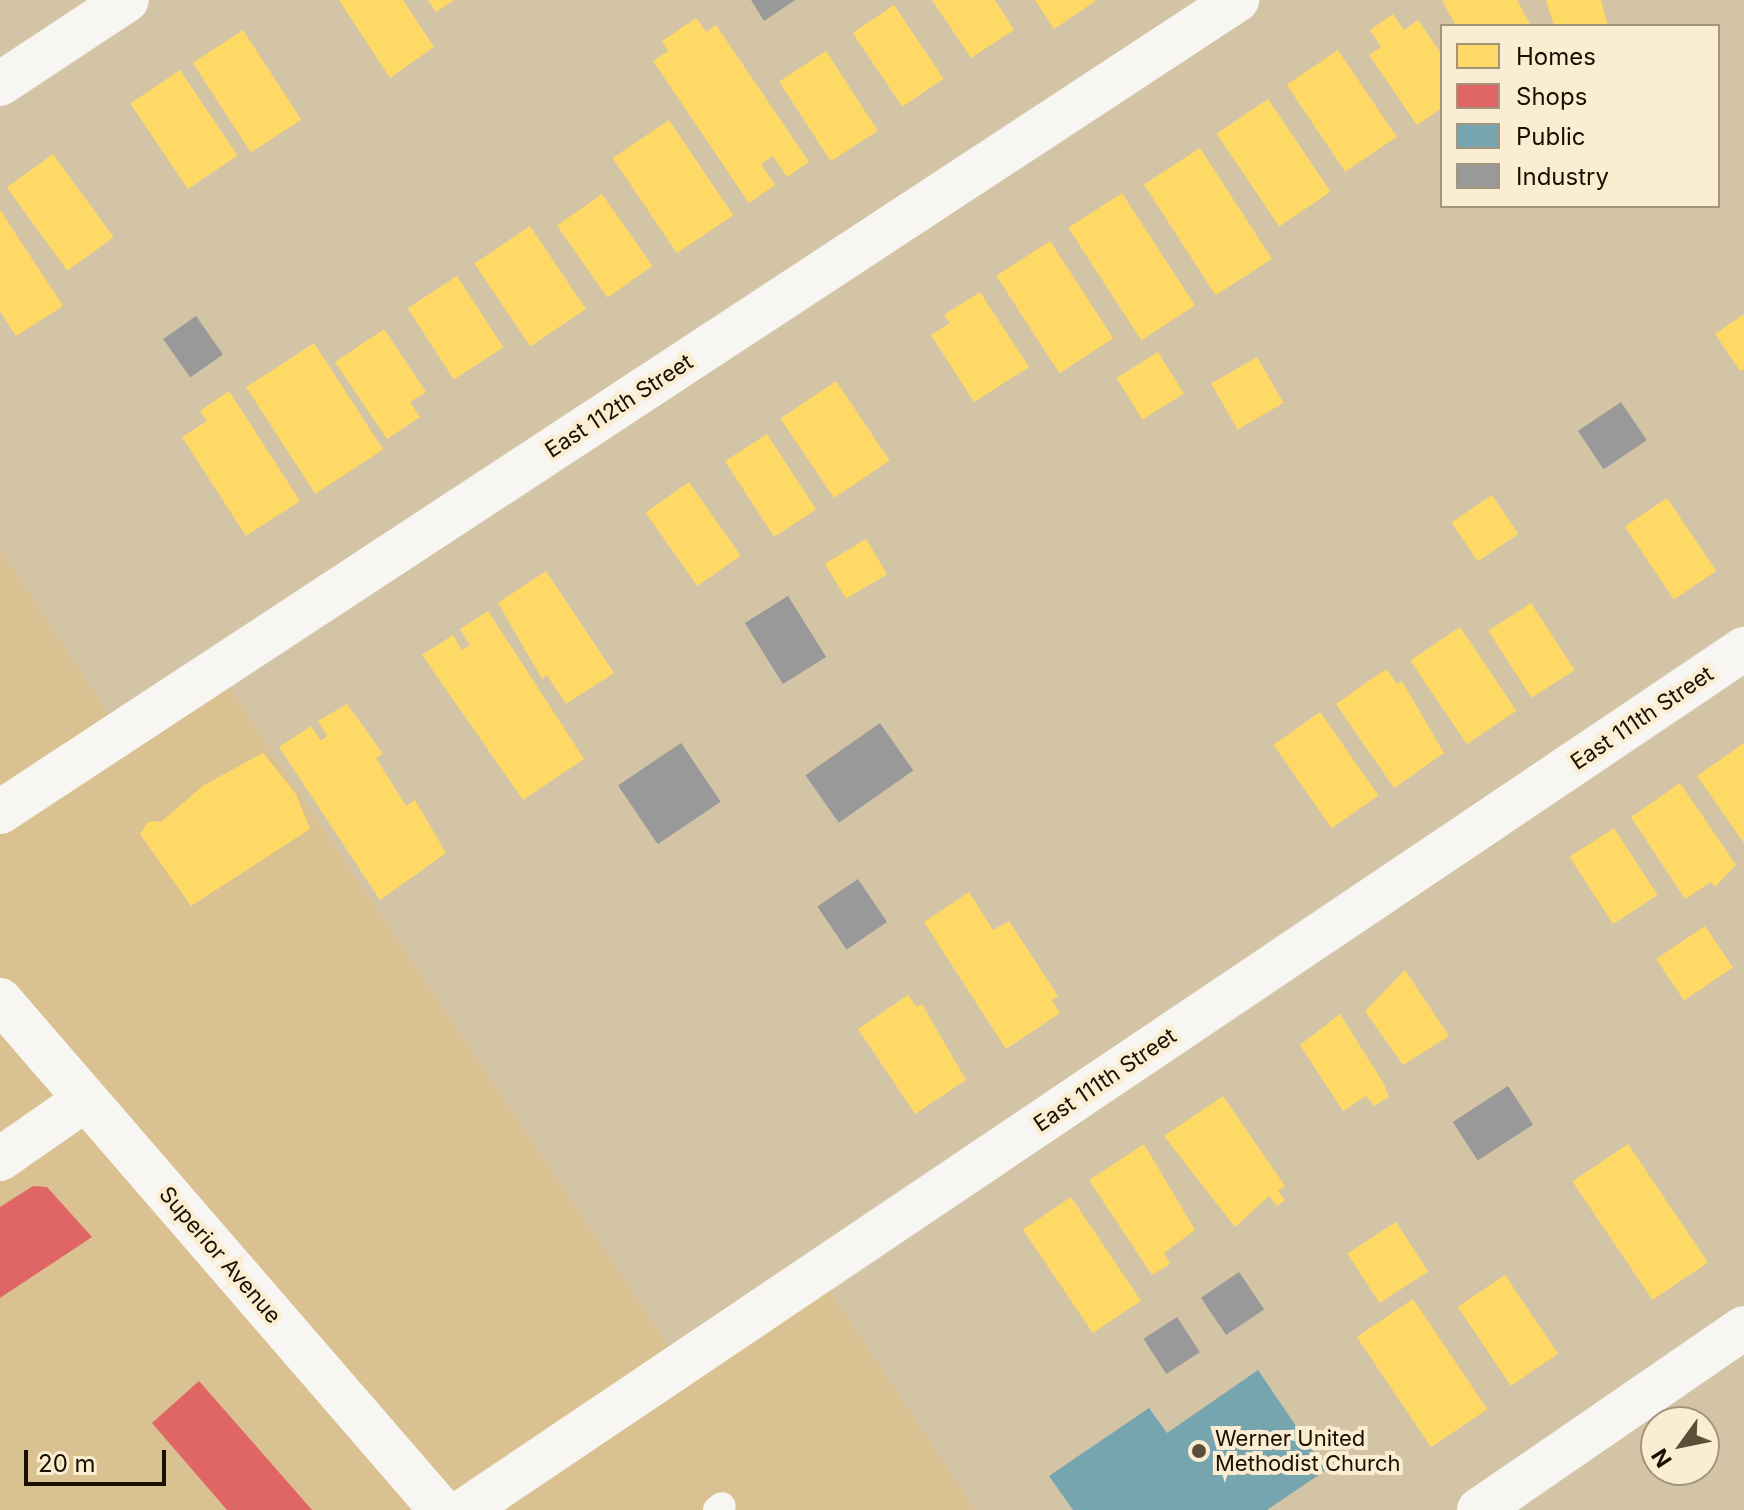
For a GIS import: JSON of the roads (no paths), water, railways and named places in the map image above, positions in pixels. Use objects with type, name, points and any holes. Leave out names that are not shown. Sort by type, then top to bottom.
[{"type":"street","points":[[0,84],[127,0]]},
{"type":"street","name":"East 112th Street","points":[[0,812],[1237,0]]},
{"type":"street","name":"East 111th Street","points":[[465,1510],[1744,649]]},
{"type":"street","name":"Superior Avenue","points":[[0,1000],[441,1510]]},
{"type":"street","points":[[0,1159],[85,1100]]},
{"type":"street","points":[[1479,1510],[1744,1328]]},
{"type":"place","name":"Werner United Methodist Church","points":[[1199,1451]]}]
